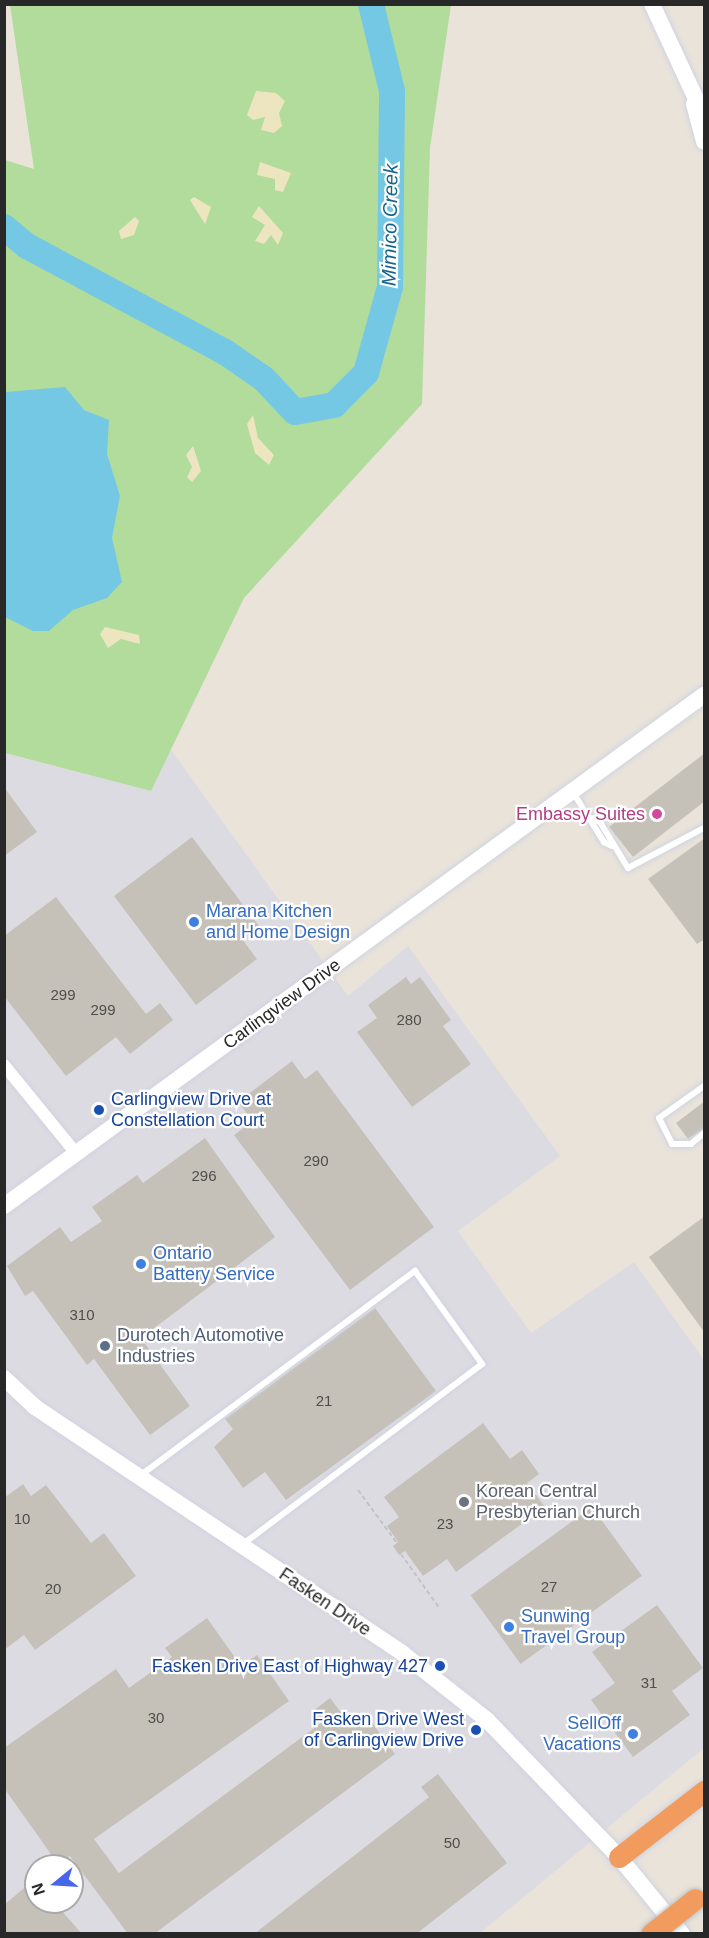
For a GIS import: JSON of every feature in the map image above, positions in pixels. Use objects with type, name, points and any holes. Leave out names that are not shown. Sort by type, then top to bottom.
[{"type":"highway","points":[[620,1857],[705,1791]]},
{"type":"highway","points":[[651,1934],[700,1895]]},
{"type":"main road","points":[[652,4],[705,116]]},
{"type":"main road","points":[[687,80],[705,142]]},
{"type":"main road","name":"Carlingview Drive","points":[[4,1206],[75,1152],[574,794],[705,695]]},
{"type":"main road","name":"Fasken Drive","points":[[4,1378],[35,1407],[402,1653],[488,1720],[620,1857],[682,1934]]},
{"type":"street","points":[[4,1065],[75,1152]]},
{"type":"lane","points":[[574,794],[604,842],[612,846],[628,868],[640,866],[705,828]]},
{"type":"lane","points":[[705,1086],[659,1118],[672,1144],[691,1144],[705,1133]]},
{"type":"lane","points":[[138,1477],[415,1271],[482,1364],[240,1546]]},
{"type":"path","points":[[358,1490],[397,1543]]},
{"type":"path","points":[[401,1554],[440,1609]]},
{"type":"shaded area","points":[[169,747],[348,996],[408,946],[560,1156],[458,1231],[531,1333],[634,1262],[704,1360],[704,1748],[480,1933],[5,1933],[4,753],[151,791]]},
{"type":"green space","points":[[10,5],[451,5],[430,148],[422,404],[244,598],[151,791],[5,753],[5,160],[34,169]]},
{"type":"sand","points":[[256,91],[276,93],[285,101],[279,113],[282,126],[274,133],[261,130],[265,117],[253,120],[247,115]]},
{"type":"sand","points":[[260,162],[291,173],[283,192],[275,190],[275,179],[257,175]]},
{"type":"sand","points":[[194,197],[211,207],[205,224],[190,200]]},
{"type":"sand","points":[[259,206],[283,233],[278,245],[271,235],[264,244],[255,241],[265,225],[252,217]]},
{"type":"sand","points":[[135,217],[139,221],[134,235],[121,239],[119,231]]},
{"type":"sand","points":[[253,415],[258,438],[274,455],[269,465],[255,453],[247,424]]},
{"type":"sand","points":[[193,446],[201,471],[192,482],[187,477],[192,467],[186,455]]},
{"type":"sand","points":[[105,627],[139,635],[140,644],[121,639],[108,648],[100,634]]},
{"type":"water","points":[[65,387],[84,410],[109,420],[107,454],[120,496],[112,538],[122,582],[107,598],[73,610],[49,631],[33,631],[5,617],[5,392]]},
{"type":"building","name":"Embassy Suites","points":[[705,753],[705,801],[633,857],[609,827]]},
{"type":"building","points":[[4,787],[37,832],[4,856]]},
{"type":"building","points":[[192,837],[259,926],[242,939],[257,959],[196,1005],[114,896]]},
{"type":"building","points":[[705,838],[705,939],[697,944],[648,879]]},
{"type":"building","points":[[56,897],[146,1014],[160,1003],[173,1020],[130,1054],[116,1037],[66,1076],[4,996],[4,936]]},
{"type":"building","points":[[406,977],[411,984],[420,977],[451,1020],[443,1026],[471,1064],[412,1107],[357,1032],[377,1018],[368,1005]]},
{"type":"building","points":[[292,1061],[305,1079],[317,1070],[434,1227],[350,1290],[234,1135],[253,1121],[238,1102]]},
{"type":"building","points":[[705,1101],[705,1128],[688,1139],[676,1123]]},
{"type":"building","points":[[205,1138],[275,1237],[141,1338],[190,1406],[150,1435],[94,1359],[87,1365],[33,1291],[25,1296],[7,1266],[60,1227],[71,1242],[102,1221],[92,1207],[137,1175],[143,1183]]},
{"type":"building","points":[[705,1216],[705,1333],[649,1257]]},
{"type":"building","points":[[375,1308],[436,1391],[286,1500],[265,1472],[243,1488],[214,1447],[233,1429],[225,1419]]},
{"type":"building","name":"Korean Central Presbyterian Church","points":[[483,1423],[510,1459],[522,1450],[539,1474],[527,1483],[545,1507],[456,1572],[447,1559],[423,1576],[405,1551],[399,1555],[393,1546],[398,1542],[387,1526],[399,1517],[384,1497]]},
{"type":"building","points":[[23,1484],[31,1496],[46,1485],[91,1543],[104,1533],[136,1576],[35,1650],[24,1635],[4,1650],[4,1498]]},
{"type":"building","points":[[592,1507],[642,1576],[521,1664],[471,1595]]},
{"type":"building","points":[[657,1605],[703,1668],[672,1691],[690,1715],[633,1757],[591,1700],[615,1683],[592,1652]]},
{"type":"building","points":[[207,1618],[241,1666],[257,1655],[289,1701],[94,1839],[119,1873],[321,1723],[313,1711],[330,1698],[352,1727],[367,1716],[395,1754],[154,1934],[128,1934],[84,1875],[84,1854],[51,1854],[4,1788],[4,1748],[116,1669],[129,1688],[172,1657],[165,1648]]},
{"type":"building","points":[[438,1774],[507,1863],[416,1934],[254,1934],[429,1797],[421,1787]]},
{"type":"building","points":[[24,1888],[24,1914],[64,1914],[82,1934],[4,1934],[4,1905]]},
{"type":"waterway","name":"Mimico Creek","points":[[4,227],[27,246],[225,352],[264,379],[295,412],[334,405],[366,373],[390,287],[392,91],[371,4]]},
{"type":"place","name":"Embassy Suites","points":[[657,814]]},
{"type":"place","name":"Marana Kitchen and Home Design","points":[[194,922]]},
{"type":"place","name":"Carlingview Drive at Constellation Court","points":[[99,1110]]},
{"type":"place","name":"Ontario Battery Service","points":[[141,1264]]},
{"type":"place","name":"Durotech Automotive Industries","points":[[105,1346]]},
{"type":"place","name":"Korean Central Presbyterian Church","points":[[464,1502]]},
{"type":"place","name":"Sunwing Travel Group","points":[[509,1627]]},
{"type":"place","name":"Fasken Drive East of Highway 427","points":[[440,1666]]},
{"type":"place","name":"Fasken Drive West of Carlingview Drive","points":[[476,1730]]},
{"type":"place","name":"SellOff Vacations","points":[[633,1734]]}]
